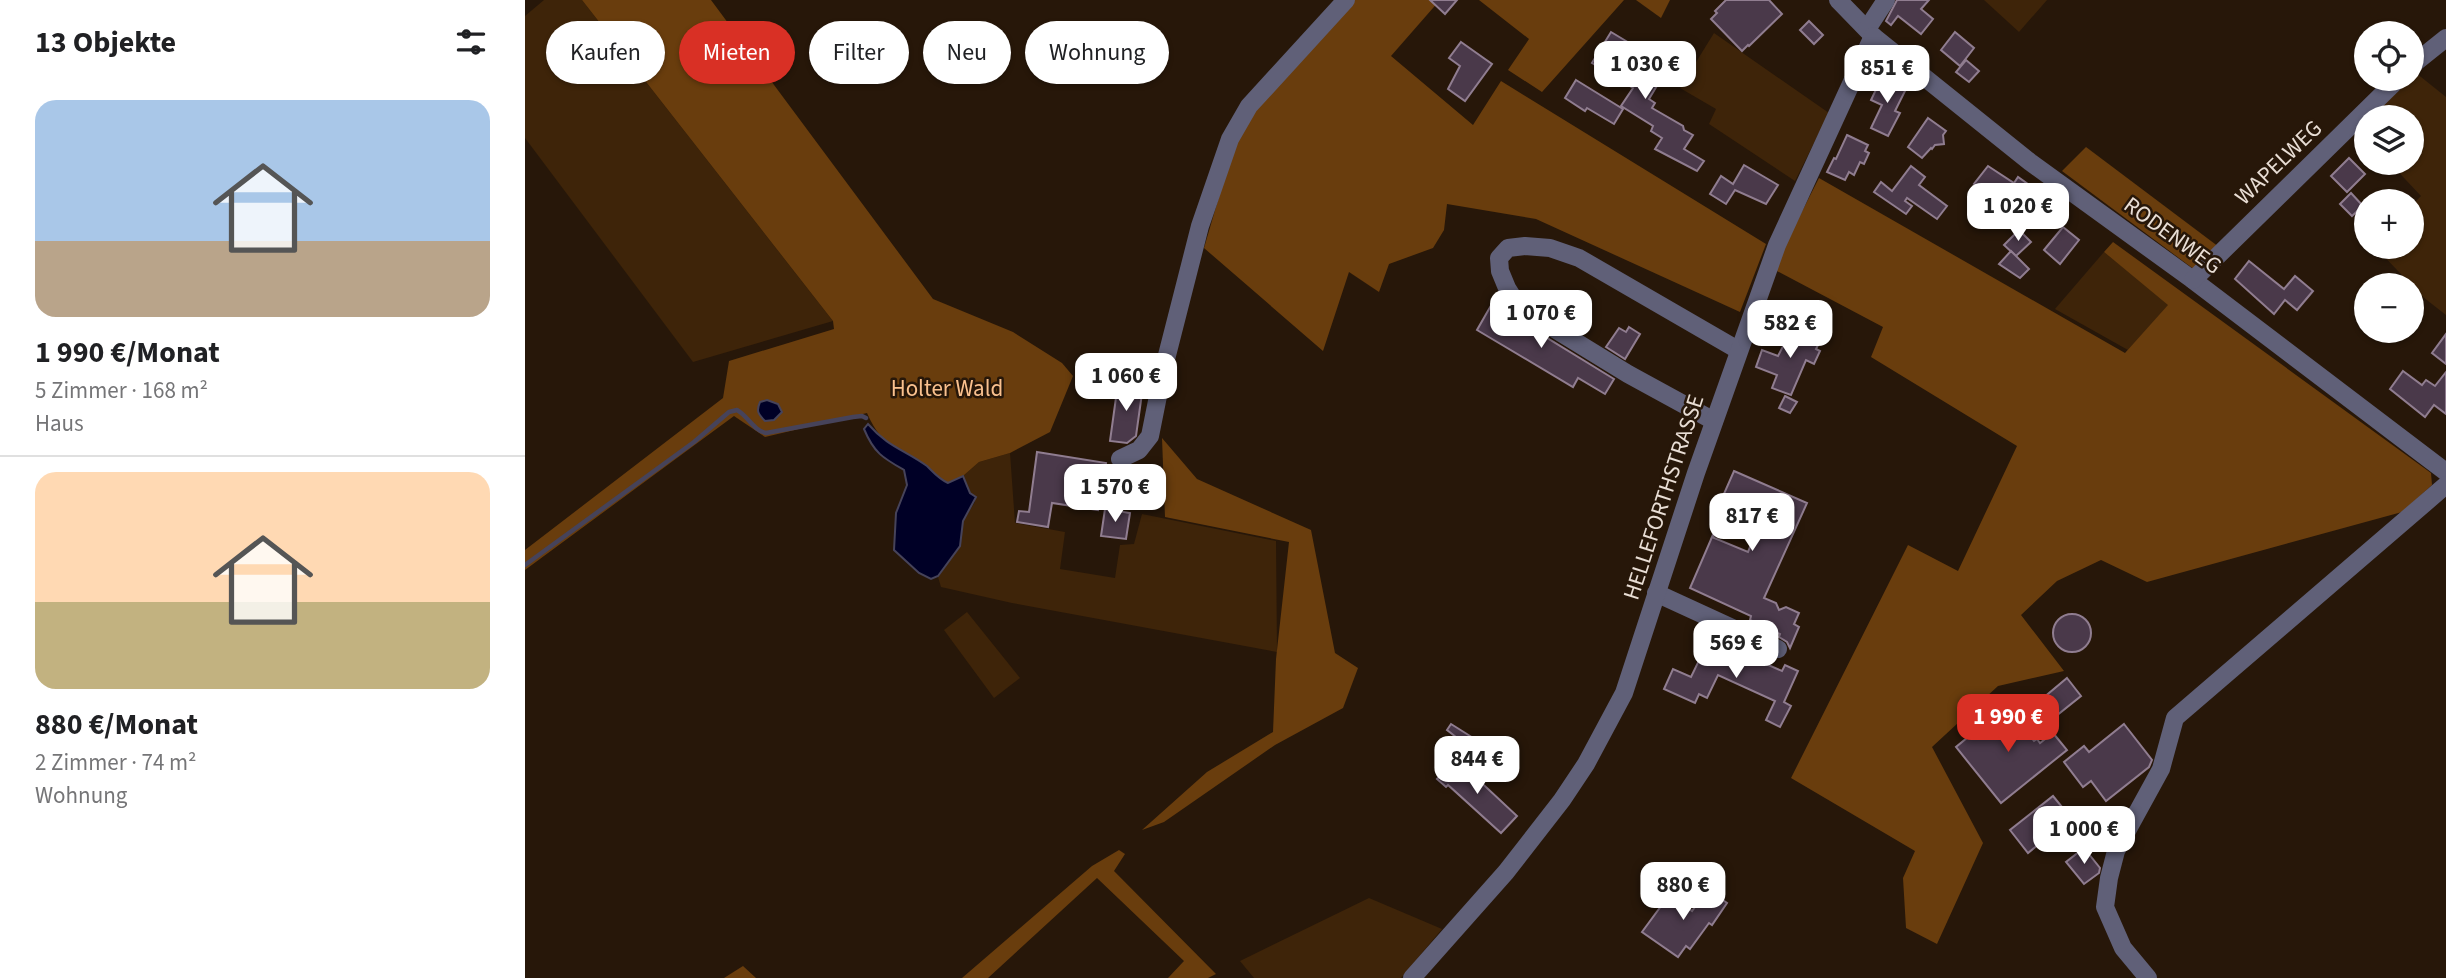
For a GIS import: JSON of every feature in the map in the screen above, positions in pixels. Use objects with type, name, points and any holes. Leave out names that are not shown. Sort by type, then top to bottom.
[{"type":"street","points":[[1120,459],[1139,450],[1150,436],[1163,371],[1200,226],[1230,139],[1249,106],[1346,0]]},
{"type":"street","points":[[1838,0],[1870,32]]},
{"type":"street","name":"HELLEFORTHSTRASSE","points":[[1412,978],[1510,868],[1562,800],[1586,764],[1624,693],[1738,350],[1777,245],[1886,0]]},
{"type":"street","name":"RODENWEG","points":[[1870,32],[2030,162],[2193,279],[2446,472]]},
{"type":"street","points":[[2424,56],[2446,38]]},
{"type":"street","name":"WAPELWEG","points":[[2193,279],[2386,91]]},
{"type":"street","points":[[1714,421],[1629,374],[1519,307],[1500,271],[1499,258],[1508,248],[1525,246],[1550,248],[1579,258],[1738,350]]},
{"type":"street","points":[[2148,978],[2123,948],[2105,907],[2116,851],[2161,769],[2175,718],[2446,485]]},
{"type":"street","points":[[1656,593],[1778,649]]},
{"type":"shaded area","points":[[544,0],[582,0],[598,21],[546,21],[546,84],[648,84],[833,321],[693,362],[525,138],[525,16]]},
{"type":"shaded area","points":[[1984,0],[2047,0],[2019,32]]},
{"type":"shaded area","points":[[1714,33],[1829,113],[1795,181],[1709,124],[1716,109],[1680,88]]},
{"type":"shaded area","points":[[2424,79],[2446,97],[2446,315],[2424,298],[2424,273],[2400,273],[2387,259],[2424,259],[2424,189],[2414,189],[2401,175],[2424,175],[2424,105],[2383,105],[2398,91],[2424,91]]},
{"type":"shaded area","points":[[2104,252],[2169,305],[2128,350],[2055,309]]},
{"type":"shaded area","points":[[1010,453],[1015,523],[1065,532],[1060,569],[1115,578],[1120,545],[1134,544],[1142,514],[1276,541],[1277,652],[1012,603],[941,587],[938,577],[960,546],[963,521],[975,502],[963,476],[979,462]]},
{"type":"shaded area","points":[[967,612],[1020,678],[994,698],[944,630]]},
{"type":"shaded area","points":[[1369,898],[1442,929],[1401,978],[1254,978],[1240,961]]},
{"type":"green space","name":"Holter Wald","points":[[582,0],[711,0],[727,21],[679,21],[679,84],[773,84],[933,299],[1013,332],[1062,363],[1073,376],[1050,432],[1010,453],[979,462],[963,476],[948,483],[886,441],[873,426],[867,413],[765,437],[734,416],[525,570],[525,550],[723,398],[729,361],[834,329],[833,321],[648,84],[665,84],[665,21],[598,21]]},
{"type":"green space","points":[[1352,0],[1440,0],[1391,56],[1473,125],[1501,81],[1766,244],[1740,312],[1536,219],[1447,204],[1444,230],[1433,248],[1389,264],[1379,292],[1349,272],[1323,351],[1204,248],[1235,142],[1252,108]]},
{"type":"green space","points":[[1479,0],[1624,0],[1542,92],[1508,70],[1529,39]]},
{"type":"green space","points":[[1636,0],[1670,0],[1661,18]]},
{"type":"green space","points":[[2086,147],[2219,247],[2195,270],[2062,171]]},
{"type":"green space","points":[[1819,178],[2125,353],[2168,305],[2104,252],[2113,242],[2431,473],[2432,485],[2402,512],[2147,582],[2101,560],[2057,581],[2021,615],[2064,671],[1998,686],[1932,747],[1983,843],[1937,944],[1906,928],[1903,878],[1915,851],[1791,778],[1908,545],[1958,571],[2017,446],[1871,357],[1883,327],[1775,270]]},
{"type":"green space","points":[[1162,438],[1197,479],[1311,530],[1335,653],[1358,668],[1343,708],[1275,745],[1164,822],[1142,830],[1207,772],[1273,732],[1276,659],[1289,542],[1165,517]]},
{"type":"green space","points":[[1119,850],[1125,854],[1114,871],[1216,974],[1208,978],[1168,978],[1184,961],[1097,878],[988,978],[962,978],[1092,866]]},
{"type":"green space","points":[[743,966],[756,978],[724,978]]},
{"type":"water","points":[[767,400],[778,404],[782,412],[774,420],[765,421],[758,412],[760,402]]},
{"type":"water","points":[[868,424],[883,438],[948,483],[963,476],[970,493],[976,497],[963,521],[960,546],[938,576],[931,579],[919,573],[894,550],[896,513],[907,485],[904,470],[876,449],[864,429]]},
{"type":"building","points":[[1430,0],[1457,0],[1445,14]]},
{"type":"building","points":[[1726,0],[1769,0],[1782,14],[1742,51],[1711,19]]},
{"type":"building","points":[[1897,0],[1929,0],[1921,9],[1933,19],[1921,34],[1898,16],[1891,25],[1886,21]]},
{"type":"building","points":[[1809,21],[1823,35],[1814,44],[1800,30]]},
{"type":"building","points":[[1611,32],[1636,47],[1626,64],[1658,84],[1649,99],[1655,103],[1652,108],[1693,135],[1684,149],[1704,161],[1697,171],[1655,149],[1662,138],[1651,131],[1653,126],[1621,106],[1633,88],[1592,63]]},
{"type":"building","points":[[1955,32],[1974,48],[1960,66],[1941,50]]},
{"type":"building","points":[[1461,42],[1492,64],[1465,101],[1448,89],[1460,66],[1449,58]]},
{"type":"building","points":[[1966,60],[1979,71],[1969,82],[1956,72]]},
{"type":"building","points":[[1882,77],[1906,89],[1895,111],[1900,113],[1888,136],[1871,128],[1882,105],[1871,100]]},
{"type":"building","points":[[1576,80],[1623,109],[1614,124],[1587,108],[1585,111],[1565,98]]},
{"type":"building","points":[[1928,118],[1946,131],[1943,135],[1944,144],[1935,145],[1922,158],[1908,147]]},
{"type":"building","points":[[1847,135],[1868,145],[1865,151],[1869,153],[1864,164],[1860,162],[1854,175],[1849,172],[1845,180],[1827,172]]},
{"type":"building","points":[[2349,158],[2354,163],[2354,175],[2364,175],[2347,192],[2331,176]]},
{"type":"building","points":[[1744,165],[1778,185],[1766,204],[1735,190],[1726,204],[1710,194],[1721,176],[1733,184]]},
{"type":"building","points":[[1911,166],[1925,177],[1919,185],[1947,206],[1937,219],[1907,198],[1905,201],[1912,206],[1906,214],[1874,192],[1881,182],[1892,191]]},
{"type":"building","points":[[1988,166],[2014,183],[2018,177],[2032,187],[2026,195],[2034,201],[2026,212],[2005,195],[2000,202],[1994,202],[1974,184]]},
{"type":"building","points":[[2351,193],[2354,196],[2354,214],[2352,216],[2340,204]]},
{"type":"building","points":[[2063,227],[2079,240],[2060,264],[2044,250]]},
{"type":"building","points":[[2019,230],[2031,242],[2016,256],[2004,245]]},
{"type":"building","points":[[2011,251],[2029,269],[2020,278],[1999,264]]},
{"type":"building","points":[[2249,261],[2284,289],[2295,276],[2313,291],[2297,310],[2285,300],[2274,314],[2235,279]]},
{"type":"building","points":[[1493,302],[1614,379],[1605,394],[1578,378],[1573,387],[1477,330]]},
{"type":"building","points":[[1629,327],[1640,334],[1625,359],[1606,347],[1619,328],[1626,332]]},
{"type":"building","points":[[1793,327],[1820,341],[1816,349],[1820,351],[1814,364],[1806,360],[1791,395],[1772,388],[1777,375],[1756,367],[1762,350],[1778,356]]},
{"type":"building","points":[[2446,334],[2446,364],[2432,353]]},
{"type":"building","points":[[2403,371],[2422,385],[2426,380],[2435,386],[2446,372],[2446,414],[2434,405],[2425,417],[2390,389]]},
{"type":"building","points":[[1118,383],[1143,386],[1136,436],[1127,443],[1110,441]]},
{"type":"building","points":[[1785,396],[1797,402],[1790,413],[1779,408]]},
{"type":"building","points":[[1037,452],[1106,463],[1098,510],[1052,503],[1048,527],[1017,522],[1019,511],[1029,512]]},
{"type":"building","points":[[1734,471],[1807,503],[1764,598],[1776,603],[1779,610],[1786,607],[1799,613],[1794,624],[1799,627],[1790,648],[1787,642],[1779,637],[1780,634],[1750,620],[1751,616],[1690,588],[1712,537],[1722,515],[1716,512]],"holes":[[[1733,519],[1757,530],[1748,552],[1712,537],[1730,527]]]},
{"type":"building","points":[[1105,509],[1130,513],[1126,539],[1101,536]]},
{"type":"building","points":[[2072,614],[2085,620],[2091,633],[2085,646],[2072,652],[2059,646],[2053,633],[2059,620]]},
{"type":"building","points":[[1707,644],[1745,662],[1748,656],[1782,671],[1785,665],[1798,671],[1784,702],[1791,706],[1780,727],[1766,720],[1775,701],[1718,675],[1707,698],[1699,694],[1695,703],[1664,689],[1673,669],[1691,677]]},
{"type":"building","points":[[2067,678],[2081,696],[2056,716],[2042,699]]},
{"type":"building","points":[[2006,706],[2034,741],[2037,739],[2040,743],[2053,733],[2067,750],[2001,803],[1956,747]]},
{"type":"building","points":[[1451,724],[1505,758],[1504,760],[1513,766],[1506,776],[1447,730]]},
{"type":"building","points":[[2124,724],[2152,760],[2149,767],[2106,801],[2091,781],[2083,787],[2064,762],[2084,746],[2089,752]]},
{"type":"building","points":[[1456,759],[1517,816],[1501,833],[1448,785],[1446,787],[1437,779]]},
{"type":"building","points":[[2053,796],[2071,818],[2028,853],[2010,830]]},
{"type":"building","points":[[2084,848],[2100,868],[2099,873],[2084,884],[2066,862]]},
{"type":"building","points":[[1708,889],[1727,903],[1712,925],[1709,923],[1690,949],[1686,946],[1678,957],[1642,932],[1670,894],[1692,911]]},
{"type":"waterway","points":[[525,565],[694,442],[729,412],[737,410],[766,433],[853,417],[866,418]]}]
